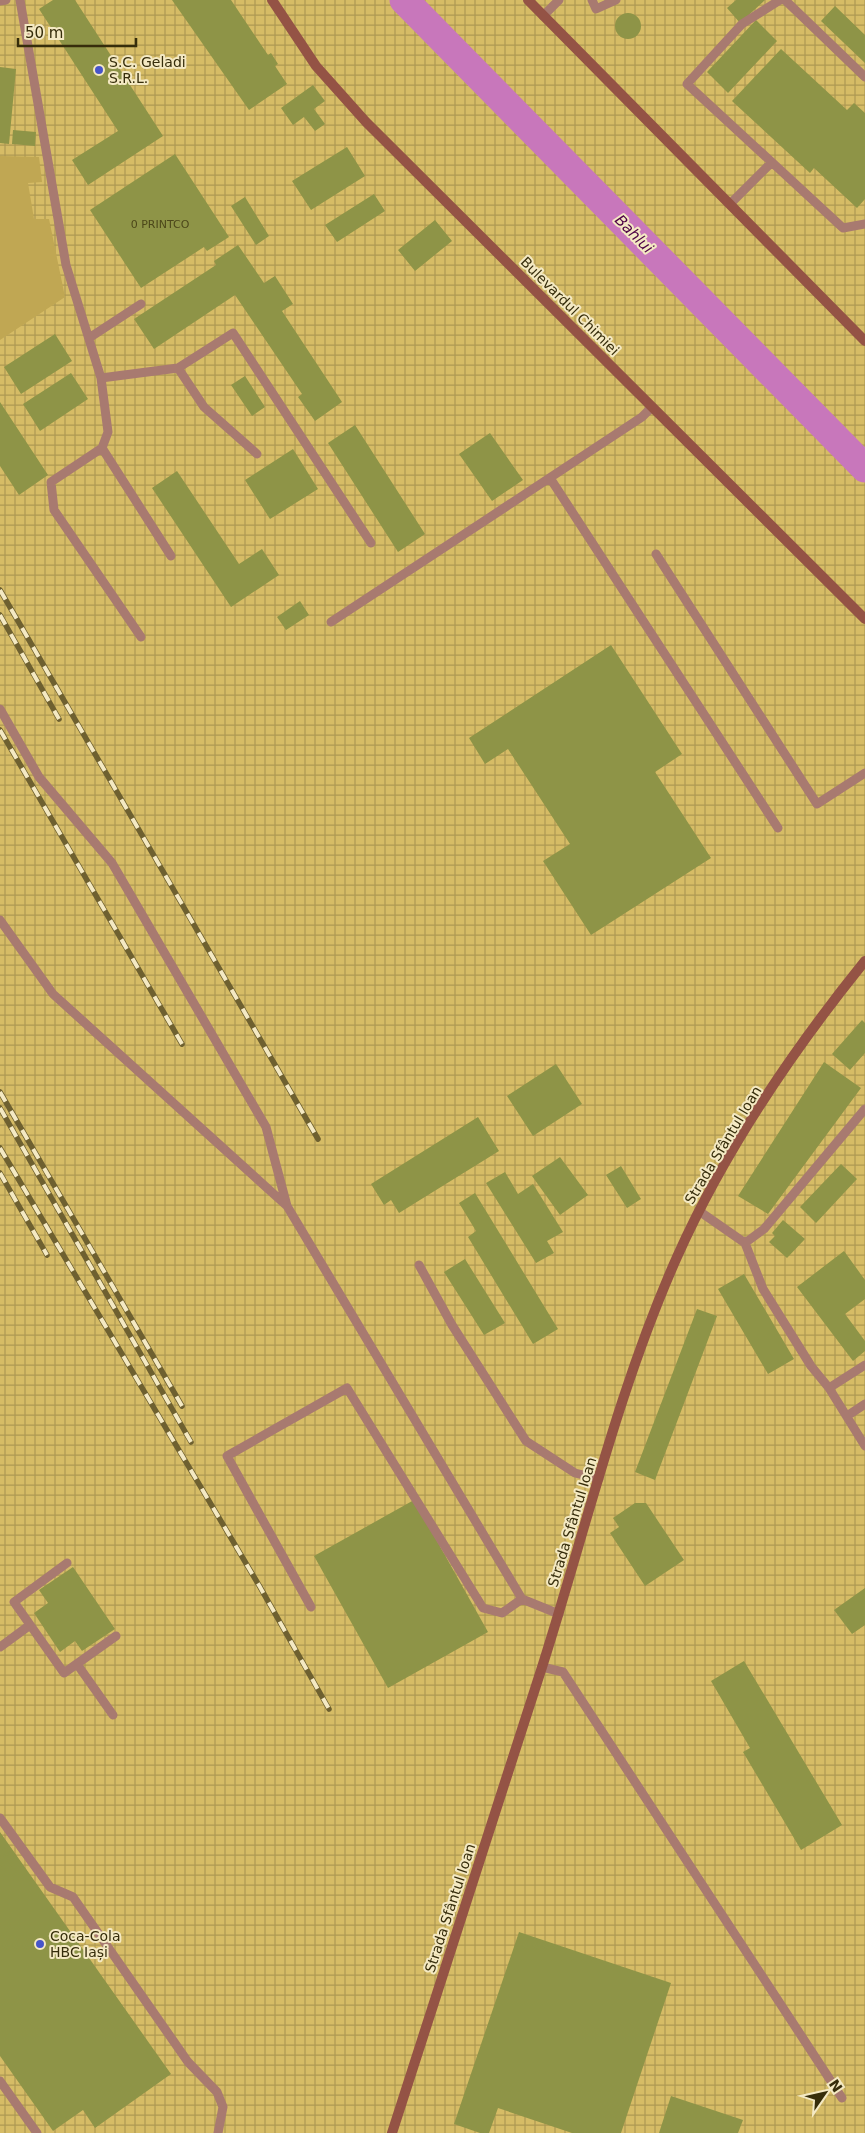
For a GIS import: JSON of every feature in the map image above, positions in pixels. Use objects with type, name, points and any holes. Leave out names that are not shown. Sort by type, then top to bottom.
[{"type":"street","name":"Bulevardul Chimiei","points":[[272,0],[316,66],[366,122],[865,619]]},
{"type":"street","points":[[528,0],[865,341]]},
{"type":"street","name":"Strada Sfântul Ioan","points":[[392,2133],[559,1614],[628,1385],[676,1259],[699,1212],[762,1104],[834,999],[865,961]]},
{"type":"lane","points":[[0,1],[6,0]]},
{"type":"lane","points":[[20,0],[66,266],[101,378],[108,432],[102,448],[51,482],[54,510],[141,637]]},
{"type":"lane","points":[[543,16],[559,0]]},
{"type":"lane","points":[[592,0],[596,9],[616,0]]},
{"type":"lane","points":[[780,0],[742,24],[687,84],[843,228],[865,224]]},
{"type":"lane","points":[[785,0],[865,77]]},
{"type":"lane","points":[[731,204],[771,163]]},
{"type":"lane","points":[[88,338],[141,304]]},
{"type":"lane","points":[[101,378],[178,368],[233,333],[371,542]]},
{"type":"lane","points":[[178,368],[204,407],[257,454]]},
{"type":"lane","points":[[331,622],[642,417],[652,407]]},
{"type":"lane","points":[[102,448],[171,556]]},
{"type":"lane","points":[[550,478],[778,828]]},
{"type":"lane","points":[[656,554],[818,804],[865,773]]},
{"type":"lane","points":[[0,709],[39,777],[112,863],[266,1127],[287,1206],[522,1600],[559,1614]]},
{"type":"lane","points":[[0,920],[53,994],[287,1206]]},
{"type":"lane","points":[[745,1243],[764,1229],[865,1109]]},
{"type":"lane","points":[[699,1212],[745,1243],[763,1289],[811,1366],[829,1388],[865,1446]]},
{"type":"lane","points":[[419,1265],[452,1325],[526,1441],[574,1473],[599,1479]]},
{"type":"lane","points":[[829,1388],[865,1365]]},
{"type":"lane","points":[[311,1607],[227,1456],[347,1388],[483,1608],[502,1613],[522,1600]]},
{"type":"lane","points":[[847,1416],[865,1404]]},
{"type":"lane","points":[[67,1563],[14,1602],[64,1673],[116,1636]]},
{"type":"lane","points":[[0,1647],[30,1625]]},
{"type":"lane","points":[[76,1664],[113,1715]]},
{"type":"lane","points":[[542,1666],[563,1672],[842,2098]]},
{"type":"lane","points":[[0,1818],[50,1887],[73,1897],[188,2062],[217,2092],[223,2107],[218,2133]]},
{"type":"lane","points":[[0,2081],[37,2133]]},
{"type":"shaded area","points":[[0,0],[865,0],[865,2133],[0,2133]]},
{"type":"shaded area","points":[[0,156],[39,157],[42,182],[28,183],[34,219],[49,219],[65,297],[0,340]]},
{"type":"building","name":"S.C. Geladi S.R.L.","points":[[53,0],[75,0],[163,136],[88,185],[72,160],[118,131],[39,9]]},
{"type":"building","points":[[172,0],[231,0],[268,55],[271,53],[278,64],[275,66],[287,84],[249,110]]},
{"type":"building","points":[[736,0],[765,0],[740,23],[727,8]]},
{"type":"building","points":[[835,6],[865,35],[865,63],[821,21]]},
{"type":"building","points":[[628,13],[638,16],[641,26],[638,36],[628,39],[618,36],[615,26],[618,16]]},
{"type":"building","points":[[756,20],[777,41],[728,93],[707,72]]},
{"type":"building","points":[[781,49],[847,110],[854,103],[865,113],[865,199],[857,208],[814,168],[810,173],[732,101]]},
{"type":"building","points":[[0,67],[16,69],[9,144],[0,143]]},
{"type":"building","points":[[313,85],[325,101],[314,109],[325,124],[315,131],[304,117],[293,125],[281,108]]},
{"type":"building","points":[[13,130],[36,132],[35,146],[12,144]]},
{"type":"building","points":[[347,147],[365,176],[311,210],[292,181]]},
{"type":"building","points":[[175,154],[229,237],[207,251],[204,247],[141,288],[90,210]]},
{"type":"building","points":[[374,194],[385,211],[337,242],[325,225]]},
{"type":"building","points":[[245,197],[269,236],[256,245],[231,206]]},
{"type":"building","points":[[435,220],[452,241],[415,271],[398,250]]},
{"type":"building","points":[[238,245],[264,283],[275,276],[293,304],[282,311],[342,402],[315,421],[298,397],[302,394],[235,295],[154,349],[134,319],[216,265],[214,261]]},
{"type":"building","points":[[55,334],[72,361],[21,394],[4,367]]},
{"type":"building","points":[[71,373],[88,399],[40,431],[23,404]]},
{"type":"building","points":[[245,376],[265,407],[252,416],[231,385]]},
{"type":"building","points":[[0,402],[48,475],[19,495],[0,466]]},
{"type":"building","points":[[355,425],[425,534],[398,552],[328,443]]},
{"type":"building","points":[[490,433],[523,480],[492,501],[459,454]]},
{"type":"building","points":[[293,449],[318,489],[270,519],[245,480]]},
{"type":"building","points":[[177,471],[239,564],[262,549],[279,575],[231,607],[152,488]]},
{"type":"building","points":[[300,601],[309,615],[286,630],[277,617]]},
{"type":"building","points":[[611,645],[682,754],[655,772],[711,858],[591,935],[543,861],[570,844],[508,749],[485,764],[469,738]]},
{"type":"building","points":[[862,1020],[865,1023],[865,1053],[850,1070],[832,1054]]},
{"type":"building","points":[[824,1062],[861,1088],[768,1214],[738,1196]]},
{"type":"building","points":[[556,1064],[582,1104],[533,1136],[507,1096]]},
{"type":"building","points":[[478,1117],[499,1151],[399,1213],[391,1200],[384,1205],[371,1184]]},
{"type":"building","points":[[560,1157],[588,1195],[560,1215],[532,1176]]},
{"type":"building","points":[[841,1164],[857,1179],[816,1223],[800,1207]]},
{"type":"building","points":[[621,1166],[641,1199],[627,1208],[606,1175]]},
{"type":"building","points":[[505,1172],[518,1194],[533,1184],[563,1232],[547,1241],[554,1253],[536,1263],[486,1183]]},
{"type":"building","points":[[475,1193],[558,1329],[533,1344],[468,1237],[476,1231],[459,1203]]},
{"type":"building","points":[[783,1220],[805,1239],[787,1258],[769,1242],[775,1236],[772,1233]]},
{"type":"building","points":[[844,1251],[865,1280],[865,1299],[845,1314],[865,1341],[865,1351],[853,1361],[797,1287]]},
{"type":"building","points":[[465,1259],[505,1323],[484,1335],[444,1272]]},
{"type":"building","points":[[744,1274],[794,1359],[768,1374],[718,1289]]},
{"type":"building","points":[[697,1309],[717,1316],[655,1480],[635,1472]]},
{"type":"building","points":[[414,1500],[488,1632],[388,1688],[314,1556]]},
{"type":"building","points":[[635,1503],[646,1503],[684,1560],[645,1586],[610,1533],[619,1527],[613,1518]]},
{"type":"building","points":[[73,1567],[115,1629],[82,1651],[75,1641],[60,1652],[34,1613],[48,1603],[39,1590]]},
{"type":"building","points":[[865,1588],[865,1625],[852,1634],[834,1610]]},
{"type":"building","points":[[744,1661],[842,1825],[801,1850],[743,1752],[750,1748],[711,1681]]},
{"type":"building","name":"Coca-Cola HBC Iași","points":[[0,1832],[171,2074],[95,2128],[83,2110],[53,2131],[0,2056]]},
{"type":"building","points":[[519,1932],[671,1983],[621,2133],[572,2133],[498,2108],[489,2133],[480,2133],[454,2124]]},
{"type":"building","points":[[671,2096],[743,2120],[738,2133],[659,2133]]},
{"type":"waterway","name":"Bahlui","points":[[404,0],[865,468]]},
{"type":"railway","points":[[0,590],[318,1139]]},
{"type":"railway","points":[[0,615],[59,719]]},
{"type":"railway","points":[[0,730],[182,1044]]},
{"type":"railway","points":[[0,1092],[182,1406]]},
{"type":"railway","points":[[0,1108],[191,1442]]},
{"type":"railway","points":[[0,1148],[260,1587],[329,1709]]},
{"type":"railway","points":[[0,1173],[47,1255]]},
{"type":"place","name":"S.C. Geladi S.R.L.","points":[[99,70]]},
{"type":"place","name":"Coca-Cola HBC Iași","points":[[40,1944]]}]
